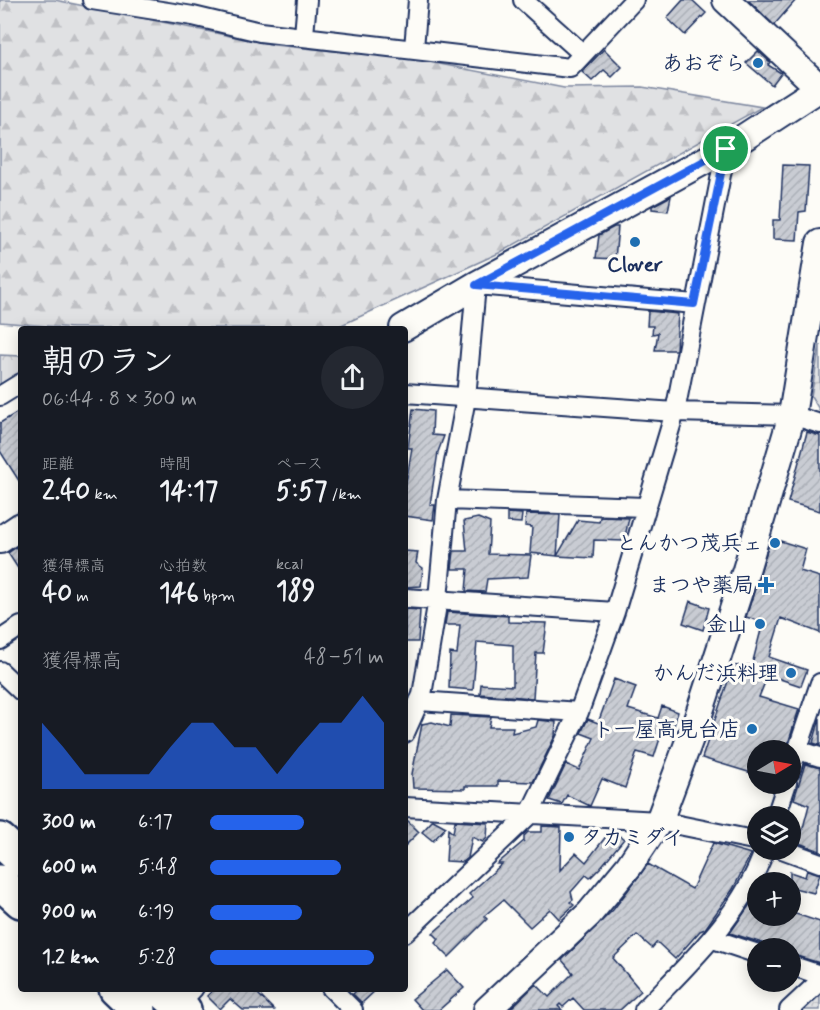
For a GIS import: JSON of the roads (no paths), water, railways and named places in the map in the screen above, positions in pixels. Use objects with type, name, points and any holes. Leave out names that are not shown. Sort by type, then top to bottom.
[{"type":"highway","points":[[0,840],[18,856]]},
{"type":"highway","points":[[0,882],[18,898]]},
{"type":"highway","points":[[120,992],[139,1010]]},
{"type":"street","points":[[92,0],[194,8],[260,32],[304,35],[570,68],[634,0]]},
{"type":"street","points":[[304,35],[308,0]]},
{"type":"street","points":[[414,48],[418,0]]},
{"type":"street","points":[[523,0],[583,54]]},
{"type":"street","points":[[406,326],[476,285],[726,149],[820,88],[726,0]]},
{"type":"street","points":[[408,930],[529,815],[579,712],[615,612],[675,412],[694,304],[726,149]]},
{"type":"street","points":[[487,1010],[589,914],[628,866],[659,821],[698,717],[739,593],[792,415],[820,243]]},
{"type":"street","points":[[476,285],[694,304]]},
{"type":"street","points":[[408,726],[419,701],[438,599],[447,500],[466,398],[476,285]]},
{"type":"street","points":[[0,396],[18,385]]},
{"type":"street","points":[[408,393],[675,412],[792,415],[820,424]]},
{"type":"street","points":[[447,500],[645,507]]},
{"type":"street","points":[[0,540],[18,528]]},
{"type":"street","points":[[408,598],[615,612]]},
{"type":"street","points":[[0,640],[18,628]]},
{"type":"street","points":[[0,670],[18,688]]},
{"type":"street","points":[[801,741],[820,683]]},
{"type":"street","points":[[419,701],[579,712]]},
{"type":"street","points":[[801,751],[820,757]]},
{"type":"street","points":[[408,807],[659,821],[747,840]]},
{"type":"street","points":[[801,856],[820,863]]},
{"type":"street","points":[[644,1010],[713,939],[755,878],[761,860]]},
{"type":"street","points":[[713,939],[747,950]]},
{"type":"street","points":[[801,969],[820,975]]},
{"type":"street","points":[[789,1010],[820,981]]},
{"type":"street","points":[[339,992],[353,1010]]},
{"type":"place","name":"あおぞら","points":[[758,63]]},
{"type":"place","name":"Clover","points":[[635,242]]},
{"type":"place","name":"とんかつ茂兵ェ","points":[[775,543]]},
{"type":"place","name":"まつや薬局","points":[[766,585]]},
{"type":"place","name":"金山","points":[[760,624]]},
{"type":"place","name":"かんだ浜料理","points":[[791,673]]},
{"type":"place","name":"ト一屋高見台店","points":[[752,729]]},
{"type":"place","name":"タカミダイ","points":[[569,837]]}]
